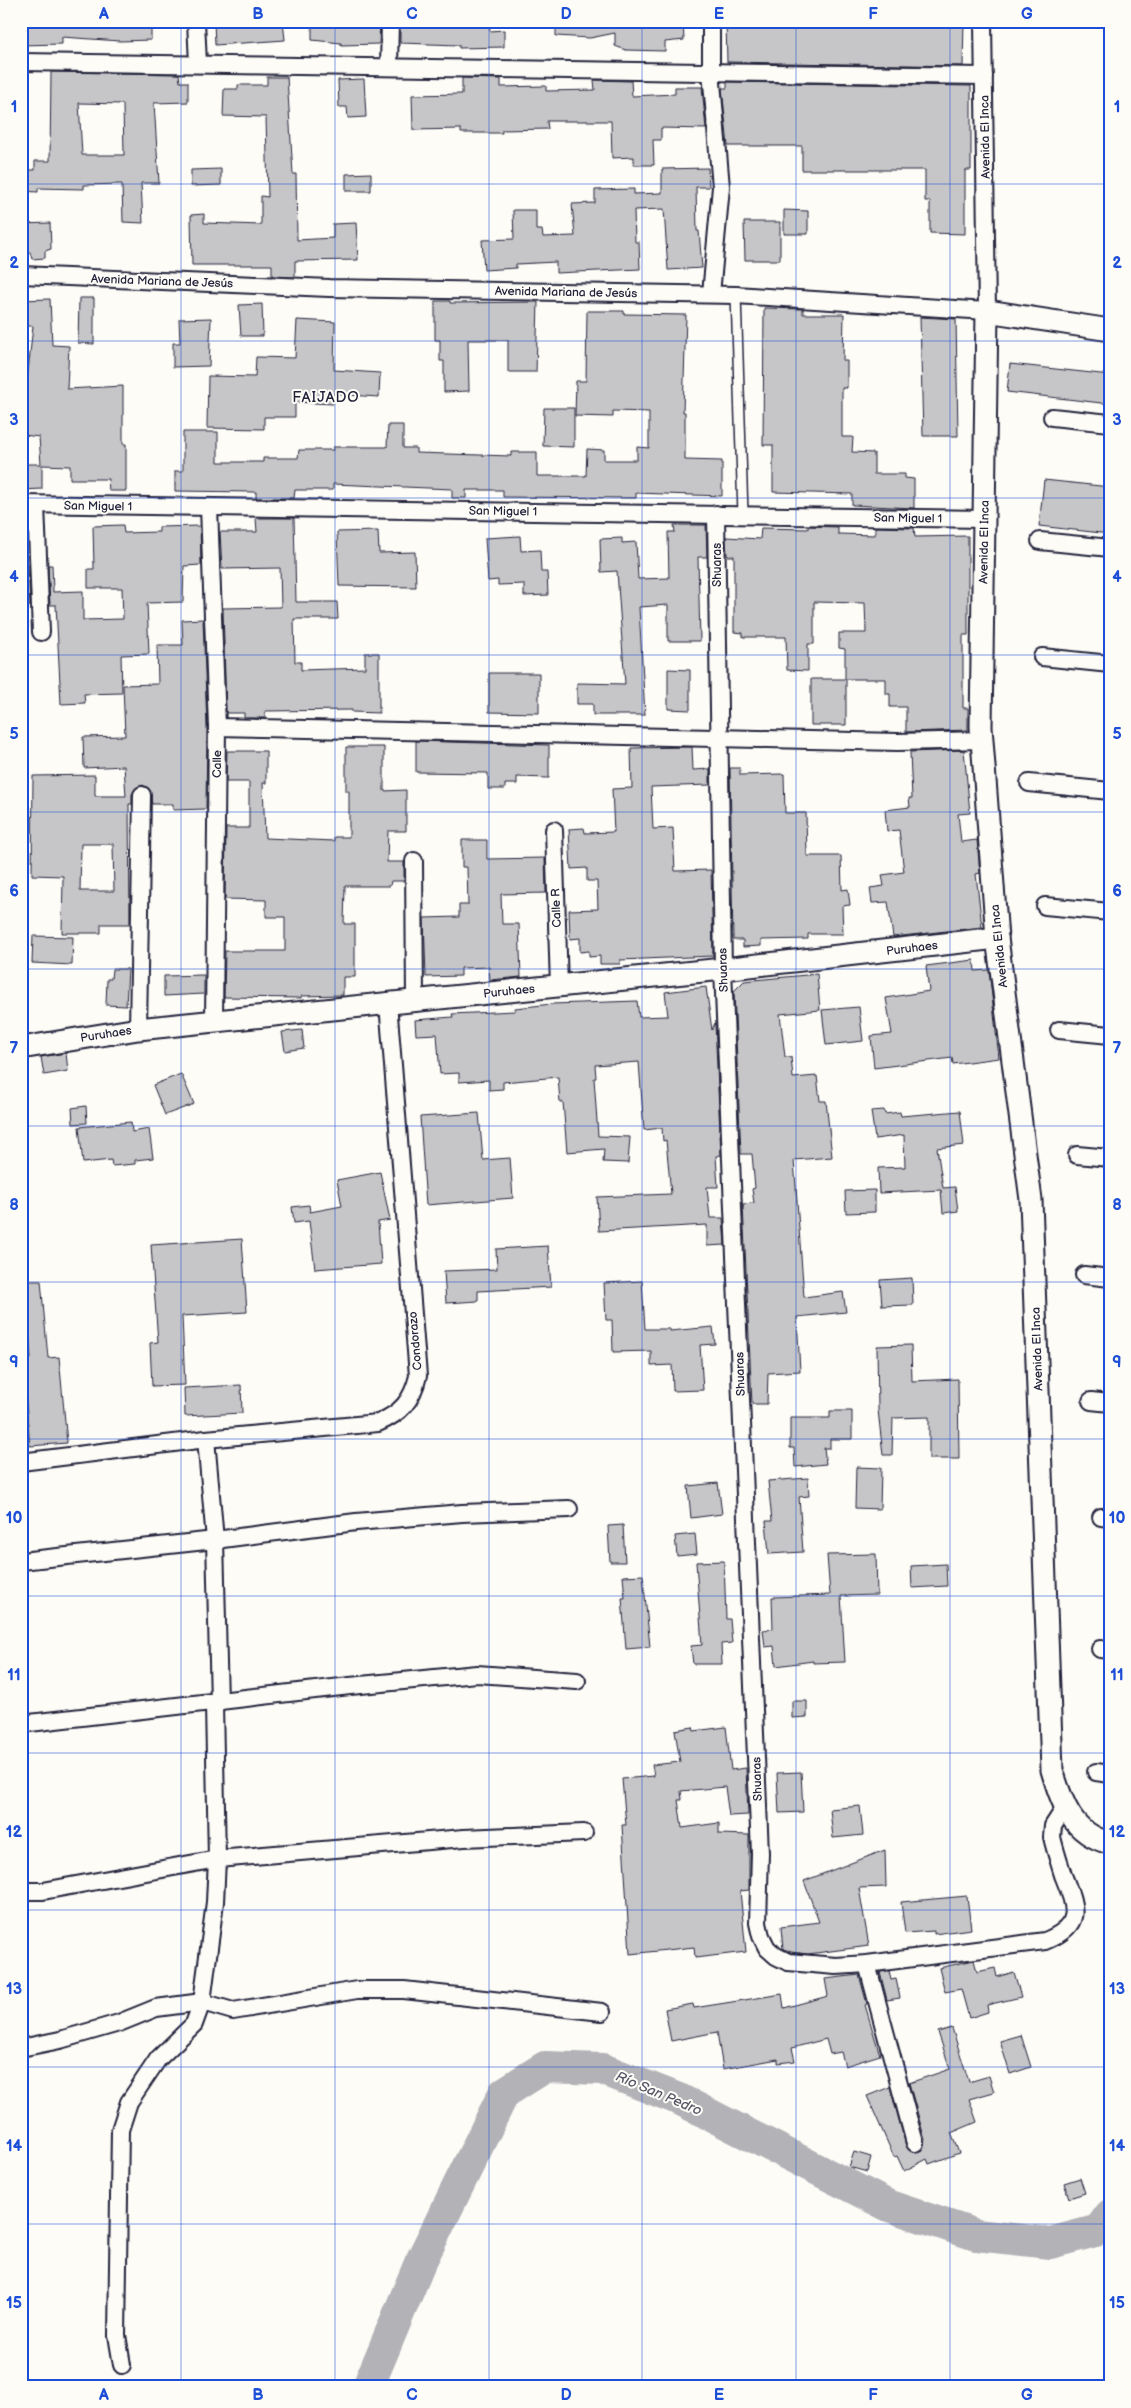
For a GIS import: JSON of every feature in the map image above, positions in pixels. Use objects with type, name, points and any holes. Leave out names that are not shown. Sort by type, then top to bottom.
[{"type":"street","points":[[196,21],[198,64]]},
{"type":"street","points":[[389,66],[390,21]]},
{"type":"street","points":[[711,21],[711,71],[721,187],[711,294]]},
{"type":"street","name":"Avenida El Inca","points":[[983,21],[987,311],[982,740],[997,938],[1031,1200],[1052,1770],[1059,1794],[1077,1826],[1102,1841],[1110,1842]]},
{"type":"street","points":[[21,62],[984,76]]},
{"type":"street","name":"Avenida Mariana de Jesús","points":[[21,275],[329,288],[736,295],[987,311],[1034,320],[1110,330]]},
{"type":"street","points":[[1052,418],[1110,423]]},
{"type":"street","points":[[29,505],[41,632]]},
{"type":"street","name":"San Miguel 1","points":[[29,505],[984,519]]},
{"type":"street","name":"Calle","points":[[209,507],[217,728],[214,1021]]},
{"type":"street","name":"Shuaras","points":[[716,514],[723,969],[760,1853],[758,1923],[760,1936],[767,1948],[776,1956],[788,1962],[836,1966],[867,1964],[1046,1941],[1061,1934],[1070,1925],[1075,1910],[1052,1836],[1054,1826],[1066,1806]]},
{"type":"street","points":[[1040,541],[1110,548]]},
{"type":"street","points":[[1042,657],[1110,664]]},
{"type":"street","points":[[217,728],[898,742],[982,740]]},
{"type":"street","points":[[1029,784],[1110,791]]},
{"type":"street","points":[[138,1029],[142,795]]},
{"type":"street","name":"Calle R","points":[[554,830],[559,986]]},
{"type":"street","points":[[414,861],[415,1000]]},
{"type":"street","points":[[1044,906],[1110,912]]},
{"type":"street","name":"Puruhaes","points":[[21,1048],[138,1029],[723,969],[997,938]]},
{"type":"street","name":"Condorazo","points":[[21,1462],[206,1439],[378,1423],[406,1406],[414,1392],[418,1376],[388,1003]]},
{"type":"street","points":[[1059,1030],[1110,1035]]},
{"type":"street","points":[[1077,1155],[1110,1158]]},
{"type":"street","points":[[1084,1275],[1110,1278]]},
{"type":"street","points":[[1090,1401],[1110,1403]]},
{"type":"street","points":[[206,1439],[215,1540],[219,1702]]},
{"type":"street","points":[[21,1561],[215,1540],[356,1522],[462,1513],[570,1510]]},
{"type":"street","points":[[21,1724],[477,1674],[577,1680]]},
{"type":"street","points":[[122,2365],[117,2335],[120,2130],[129,2102],[158,2059],[194,2024],[202,2002],[215,1902],[217,1859],[214,1704],[219,1702]]},
{"type":"street","points":[[21,1891],[43,1891],[217,1859],[464,1838],[584,1833]]},
{"type":"street","points":[[867,1964],[915,2143]]},
{"type":"street","points":[[21,2048],[60,2040],[119,2023],[156,2008],[202,2002],[233,2011],[357,1990],[404,1990],[602,2012]]},
{"type":"lane","points":[[736,295],[743,514]]},
{"type":"building","points":[[21,21],[151,21],[151,40],[120,41],[62,37],[62,44],[21,45]]},
{"type":"building","points":[[214,21],[283,21],[285,40],[215,45]]},
{"type":"building","points":[[312,21],[380,21],[379,44],[341,45],[341,43],[312,40]]},
{"type":"building","points":[[400,21],[489,21],[490,31],[504,30],[504,47],[459,48],[459,45],[400,43]]},
{"type":"building","points":[[556,21],[683,21],[684,40],[665,42],[665,51],[626,50],[615,46],[615,33],[590,38],[556,36]]},
{"type":"building","points":[[726,21],[964,21],[963,66],[727,62]]},
{"type":"building","points":[[51,72],[179,74],[180,82],[188,82],[188,102],[154,103],[159,183],[141,183],[143,223],[123,222],[122,184],[84,185],[84,189],[38,188],[38,192],[21,191],[21,170],[35,170],[35,161],[50,161]],"holes":[[[79,103],[123,104],[124,155],[82,155]]]},
{"type":"building","points":[[267,77],[287,77],[293,174],[296,174],[297,240],[333,238],[333,224],[356,223],[358,260],[295,261],[295,277],[272,276],[272,265],[192,265],[191,215],[204,214],[204,223],[261,225],[261,196],[268,197],[266,117],[223,116],[224,89],[238,89],[238,85],[267,85]]},
{"type":"building","points":[[462,78],[501,79],[501,87],[546,86],[546,91],[595,90],[594,80],[631,81],[632,96],[675,94],[675,87],[702,87],[706,129],[661,128],[661,140],[653,140],[654,165],[634,165],[634,157],[612,158],[611,121],[547,121],[548,129],[502,130],[502,133],[461,133],[461,129],[413,130],[412,95],[462,94]]},
{"type":"building","points":[[364,79],[366,117],[348,118],[347,107],[339,107],[338,80]]},
{"type":"building","points":[[727,82],[971,86],[971,170],[965,170],[965,234],[930,233],[930,201],[925,201],[925,170],[802,170],[802,146],[728,146],[722,88],[727,88]]},
{"type":"building","points":[[708,168],[709,187],[696,187],[697,231],[699,231],[702,268],[668,270],[664,209],[634,210],[635,242],[639,242],[640,269],[556,273],[556,262],[516,264],[516,268],[484,270],[482,240],[514,239],[513,210],[536,210],[536,230],[542,230],[543,237],[575,236],[572,204],[595,203],[595,190],[634,189],[634,194],[662,193],[662,169]]},
{"type":"building","points":[[221,169],[221,185],[191,186],[191,170]]},
{"type":"building","points":[[371,173],[371,191],[346,191],[346,174]]},
{"type":"building","points":[[784,210],[808,211],[808,234],[784,234]]},
{"type":"building","points":[[744,222],[780,222],[780,260],[745,260]]},
{"type":"building","points":[[50,223],[51,249],[45,251],[45,258],[32,259],[30,252],[23,252],[22,224]]},
{"type":"building","points":[[79,298],[94,298],[94,344],[78,343]]},
{"type":"building","points":[[50,299],[52,345],[69,346],[67,389],[123,386],[123,444],[126,444],[126,491],[109,491],[108,479],[70,479],[70,466],[42,465],[42,489],[21,490],[21,464],[41,464],[39,437],[24,435],[22,381],[27,381],[33,326],[21,326],[21,300]]},
{"type":"building","points":[[435,301],[450,301],[450,303],[538,302],[536,372],[508,372],[508,340],[468,340],[469,391],[444,392],[444,361],[440,361],[440,340],[435,340]]},
{"type":"building","points":[[262,304],[263,336],[241,336],[239,305]]},
{"type":"building","points":[[764,308],[803,309],[803,314],[844,314],[843,361],[847,361],[847,388],[842,388],[842,437],[853,437],[852,452],[874,453],[874,474],[905,474],[905,478],[914,479],[914,508],[852,505],[852,494],[773,492],[773,445],[763,445]]},
{"type":"building","points":[[587,311],[624,311],[624,314],[686,315],[683,412],[685,412],[685,460],[722,461],[722,496],[636,493],[636,498],[503,497],[503,490],[466,490],[466,498],[452,498],[452,489],[333,484],[333,490],[295,490],[294,498],[256,498],[256,492],[175,491],[175,471],[183,471],[183,432],[218,432],[218,462],[263,462],[263,458],[298,458],[299,450],[333,450],[333,447],[387,447],[388,425],[403,425],[403,448],[416,448],[416,453],[511,456],[511,452],[537,452],[537,476],[586,476],[587,449],[604,450],[604,460],[637,460],[637,447],[649,448],[649,412],[613,411],[613,417],[575,416],[576,381],[586,381]]},
{"type":"building","points":[[920,317],[956,319],[958,436],[923,436]]},
{"type":"building","points":[[211,318],[209,366],[173,367],[173,343],[180,343],[179,319]]},
{"type":"building","points":[[297,320],[335,322],[334,370],[380,373],[379,397],[333,394],[333,404],[295,402],[295,417],[264,417],[264,429],[207,428],[208,376],[255,377],[256,357],[295,358]]},
{"type":"building","points":[[1010,364],[1110,375],[1110,404],[1007,392]]},
{"type":"building","points":[[544,408],[574,408],[574,447],[543,446]]},
{"type":"building","points":[[1044,480],[1110,487],[1110,534],[1039,526]]},
{"type":"building","points":[[256,518],[294,518],[296,602],[337,602],[338,619],[294,619],[295,662],[301,662],[301,670],[365,668],[365,653],[379,653],[379,713],[352,712],[352,710],[265,711],[266,718],[244,718],[244,713],[226,713],[223,608],[281,607],[280,568],[222,569],[220,532],[257,532]]},
{"type":"building","points":[[123,525],[124,533],[159,532],[159,527],[200,526],[201,565],[184,566],[183,602],[147,603],[149,654],[121,655],[122,693],[84,694],[85,703],[61,704],[56,605],[50,605],[48,565],[52,565],[53,592],[83,591],[83,620],[123,619],[122,588],[88,588],[88,569],[94,569],[93,526]]},
{"type":"building","points":[[674,525],[706,525],[707,557],[698,557],[700,641],[668,641],[668,605],[639,607],[645,715],[593,715],[593,704],[577,704],[577,683],[625,684],[617,571],[601,572],[600,539],[622,538],[622,543],[636,542],[638,579],[669,578],[668,532],[675,532]]},
{"type":"building","points":[[808,526],[838,527],[838,534],[875,535],[875,527],[914,528],[915,537],[968,536],[968,635],[963,635],[963,708],[968,708],[968,730],[906,732],[906,707],[890,707],[890,694],[886,694],[886,679],[846,679],[846,725],[811,725],[811,679],[845,679],[845,649],[839,648],[839,633],[866,633],[865,603],[814,602],[814,644],[808,644],[808,671],[787,670],[786,637],[743,637],[743,633],[734,632],[734,556],[727,556],[726,537],[760,539],[761,528],[808,529]]},
{"type":"building","points":[[378,531],[379,553],[415,552],[416,587],[339,586],[337,532]]},
{"type":"building","points":[[520,536],[521,551],[540,550],[541,572],[547,572],[548,595],[524,596],[524,584],[498,585],[498,580],[488,581],[485,538]]},
{"type":"building","points":[[21,565],[28,565],[30,606],[21,606]]},
{"type":"building","points":[[203,619],[207,727],[206,809],[173,810],[173,804],[152,804],[150,790],[143,785],[137,787],[132,794],[132,804],[129,804],[130,924],[101,924],[101,933],[62,933],[63,876],[32,875],[33,776],[95,775],[95,796],[126,796],[124,766],[84,768],[83,737],[125,736],[123,685],[158,684],[157,645],[183,645],[182,620]],"holes":[[[81,844],[113,844],[114,891],[80,891]]]},
{"type":"building","points":[[668,669],[690,670],[690,710],[668,709]]},
{"type":"building","points":[[489,673],[539,673],[539,713],[489,712]]},
{"type":"building","points":[[416,741],[549,745],[549,778],[517,777],[517,784],[505,784],[505,789],[488,789],[488,773],[416,772]]},
{"type":"building","points":[[346,747],[384,747],[384,791],[406,790],[406,831],[388,831],[387,862],[404,862],[404,881],[391,881],[390,886],[345,886],[344,924],[355,924],[355,977],[343,977],[343,995],[301,996],[301,998],[224,997],[225,951],[285,951],[285,917],[266,917],[266,900],[225,899],[226,828],[249,828],[249,782],[226,782],[227,751],[266,751],[266,783],[263,783],[265,838],[334,841],[334,837],[349,837],[349,791],[346,791]]},
{"type":"building","points":[[692,747],[693,770],[710,769],[710,785],[651,787],[653,829],[673,828],[675,871],[711,870],[713,956],[620,960],[620,964],[600,964],[600,956],[589,957],[589,951],[580,952],[580,938],[570,939],[569,910],[598,909],[597,881],[587,881],[587,868],[571,869],[569,829],[584,828],[585,833],[614,832],[612,789],[632,788],[631,748]]},
{"type":"building","points":[[964,750],[970,813],[958,814],[961,842],[977,840],[980,873],[976,874],[982,927],[893,937],[888,902],[872,903],[870,888],[884,886],[882,875],[904,872],[899,830],[887,831],[885,810],[910,807],[909,798],[912,798],[910,752]]},
{"type":"building","points":[[730,768],[740,768],[740,775],[784,774],[785,813],[806,813],[807,856],[841,856],[842,890],[848,889],[850,905],[842,906],[843,934],[808,934],[808,939],[761,940],[761,946],[743,947],[743,940],[733,940]]},
{"type":"building","points":[[462,840],[487,840],[487,859],[545,858],[546,893],[501,894],[502,924],[519,924],[521,977],[490,980],[489,967],[461,968],[461,976],[426,977],[424,918],[459,917],[459,905],[468,905],[467,867],[462,867]]},
{"type":"building","points":[[33,936],[73,937],[72,965],[32,963]]},
{"type":"building","points":[[974,960],[975,971],[989,970],[999,1058],[953,1064],[952,1058],[874,1068],[871,1036],[892,1034],[886,998],[929,991],[926,966]]},
{"type":"building","points":[[112,969],[128,969],[126,1006],[106,1005],[107,979],[111,979]]},
{"type":"building","points":[[817,974],[820,1010],[780,1014],[785,1057],[791,1057],[793,1078],[817,1076],[820,1101],[826,1101],[832,1157],[794,1160],[804,1297],[843,1292],[846,1312],[797,1317],[800,1371],[768,1373],[767,1404],[752,1404],[743,1204],[754,1203],[752,1189],[755,1188],[752,1154],[741,1154],[734,991],[744,981]]},
{"type":"building","points":[[204,975],[204,994],[164,996],[164,976]]},
{"type":"building","points":[[706,987],[712,1030],[715,1023],[721,1155],[716,1156],[718,1187],[707,1187],[710,1218],[723,1218],[725,1245],[707,1246],[707,1225],[599,1231],[597,1197],[671,1194],[666,1140],[663,1141],[662,1128],[644,1130],[639,1062],[595,1065],[596,1078],[594,1078],[598,1136],[630,1137],[628,1163],[603,1162],[604,1149],[567,1152],[563,1102],[560,1102],[558,1077],[503,1082],[503,1089],[489,1090],[489,1080],[459,1082],[459,1073],[440,1074],[437,1034],[416,1035],[415,1020],[453,1017],[452,1014],[515,1011],[515,1008],[552,1004],[637,1001],[639,1017],[668,1016],[665,992]]},
{"type":"building","points":[[859,1007],[863,1041],[826,1045],[822,1010]]},
{"type":"building","points":[[302,1030],[304,1048],[285,1051],[282,1032]]},
{"type":"building","points":[[66,1053],[68,1071],[44,1075],[41,1057]]},
{"type":"building","points":[[181,1074],[194,1104],[165,1115],[153,1085]]},
{"type":"building","points":[[86,1106],[87,1123],[73,1124],[72,1108]]},
{"type":"building","points":[[884,1110],[885,1114],[900,1112],[901,1116],[960,1111],[964,1145],[937,1148],[943,1188],[955,1187],[958,1211],[943,1213],[941,1190],[879,1193],[878,1168],[905,1167],[904,1135],[875,1139],[871,1111]]},
{"type":"building","points":[[479,1113],[483,1160],[510,1158],[513,1198],[426,1205],[420,1117]]},
{"type":"building","points":[[131,1122],[132,1132],[149,1129],[153,1158],[135,1160],[135,1164],[112,1166],[111,1160],[83,1163],[79,1127]]},
{"type":"building","points":[[380,1172],[390,1220],[378,1222],[381,1264],[315,1269],[309,1221],[294,1223],[292,1207],[309,1205],[310,1212],[342,1206],[337,1180]]},
{"type":"building","points":[[875,1190],[875,1212],[846,1213],[845,1191]]},
{"type":"building","points":[[242,1239],[247,1312],[182,1316],[185,1385],[152,1386],[150,1343],[158,1342],[151,1245]]},
{"type":"building","points":[[548,1246],[551,1287],[478,1291],[478,1301],[446,1303],[444,1271],[497,1269],[496,1249]]},
{"type":"building","points":[[912,1278],[913,1305],[882,1306],[880,1280]]},
{"type":"building","points":[[26,1281],[41,1281],[48,1358],[59,1357],[67,1443],[30,1446],[22,1360],[31,1359]]},
{"type":"building","points":[[642,1281],[645,1329],[670,1329],[670,1331],[713,1327],[715,1344],[700,1345],[703,1390],[673,1391],[672,1365],[651,1366],[651,1351],[613,1352],[612,1320],[606,1320],[604,1283]]},
{"type":"building","points":[[911,1345],[912,1381],[958,1379],[959,1459],[929,1459],[929,1417],[893,1418],[892,1455],[883,1455],[878,1410],[877,1346]]},
{"type":"building","points":[[241,1385],[242,1413],[185,1416],[184,1388]]},
{"type":"building","points":[[830,1411],[852,1411],[852,1439],[830,1439],[830,1448],[824,1448],[826,1464],[795,1467],[794,1448],[790,1448],[790,1418],[830,1418]]},
{"type":"building","points":[[856,1467],[881,1468],[880,1509],[855,1508]]},
{"type":"building","points":[[808,1478],[809,1496],[799,1497],[803,1552],[769,1554],[766,1521],[772,1521],[768,1481]]},
{"type":"building","points":[[718,1483],[722,1514],[691,1518],[688,1486]]},
{"type":"building","points":[[623,1525],[625,1562],[610,1562],[608,1526]]},
{"type":"building","points":[[695,1534],[697,1554],[677,1556],[675,1536]]},
{"type":"building","points":[[876,1554],[877,1595],[841,1596],[845,1662],[813,1663],[813,1661],[776,1666],[774,1646],[765,1647],[763,1630],[773,1629],[772,1597],[830,1595],[827,1555]]},
{"type":"building","points":[[724,1561],[726,1619],[730,1619],[732,1643],[721,1644],[722,1664],[693,1664],[691,1646],[702,1645],[696,1562]]},
{"type":"building","points":[[946,1564],[947,1586],[912,1588],[911,1566]]},
{"type":"building","points":[[643,1575],[650,1647],[626,1649],[622,1598],[625,1598],[623,1576]]},
{"type":"building","points":[[792,1701],[807,1701],[807,1717],[792,1718]]},
{"type":"building","points":[[693,1727],[694,1731],[726,1727],[731,1770],[746,1768],[748,1815],[729,1816],[725,1787],[681,1791],[682,1800],[678,1800],[682,1828],[719,1823],[719,1834],[749,1835],[749,1890],[740,1891],[746,1952],[695,1958],[694,1947],[630,1954],[622,1825],[626,1825],[622,1779],[654,1776],[652,1765],[680,1762],[675,1730]]},
{"type":"building","points":[[801,1772],[803,1812],[779,1813],[777,1773]]},
{"type":"building","points":[[860,1806],[863,1835],[833,1838],[830,1809]]},
{"type":"building","points":[[885,1850],[886,1887],[859,1888],[869,1946],[808,1954],[783,1949],[781,1927],[819,1922],[804,1881]]},
{"type":"building","points":[[967,1896],[971,1929],[934,1934],[934,1931],[905,1933],[901,1902]]},
{"type":"building","points":[[974,1960],[977,1972],[995,1968],[997,1977],[1014,1972],[1021,1997],[987,2005],[988,2012],[969,2018],[961,1989],[945,1992],[939,1968]]},
{"type":"building","points":[[889,1971],[891,1980],[896,1979],[900,1998],[887,2000],[880,1972]]},
{"type":"building","points":[[859,1975],[867,2004],[865,2005],[880,2055],[845,2066],[841,2052],[830,2054],[826,2039],[792,2048],[795,2061],[778,2063],[778,2059],[723,2069],[717,2032],[671,2041],[665,2009],[693,2004],[694,2008],[782,1994],[784,2008],[828,1996],[825,1979]]},
{"type":"building","points":[[952,2028],[969,2082],[989,2076],[994,2092],[969,2099],[977,2122],[951,2133],[959,2153],[929,2164],[927,2159],[904,2171],[897,2156],[894,2157],[867,2096],[890,2087],[906,2146],[912,2152],[922,2150],[925,2140],[909,2083],[950,2069],[938,2032]]},
{"type":"building","points":[[1021,2035],[1031,2067],[1010,2074],[1000,2041]]},
{"type":"building","points":[[854,2152],[871,2157],[867,2172],[849,2167]]},
{"type":"building","points":[[1080,2178],[1085,2193],[1069,2198],[1064,2183]]},
{"type":"waterway","name":"Río San Pedro","points":[[368,2387],[420,2263],[504,2093],[545,2067],[602,2069],[681,2100],[889,2206],[976,2235],[1050,2243],[1099,2230],[1110,2215]]},
{"type":"district","name":"FAIJADO","points":[[326,397]]}]
